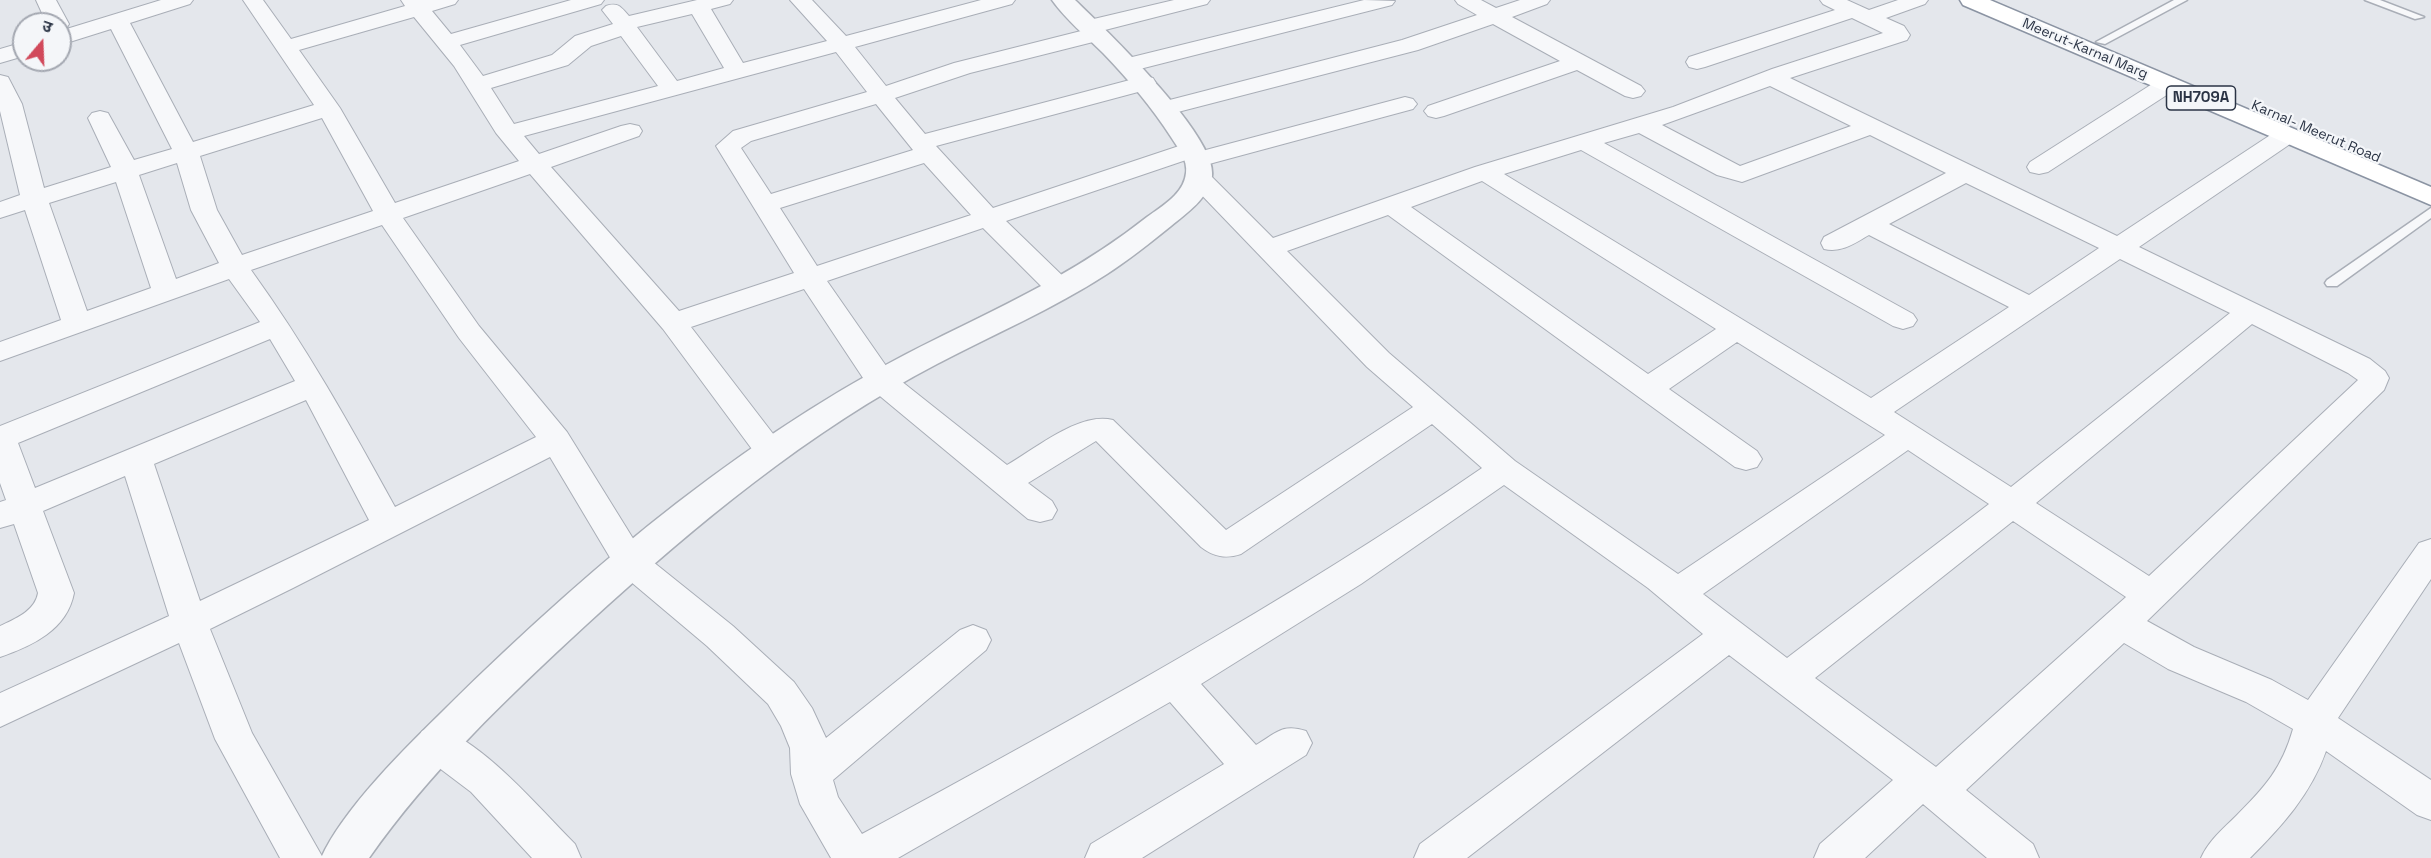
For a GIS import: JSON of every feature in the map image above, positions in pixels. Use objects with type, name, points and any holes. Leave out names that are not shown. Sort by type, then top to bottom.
[{"type":"highway","name":"Meerut-Karnal Marg","points":[[1971,0],[2431,197]]},
{"type":"highway","name":"Karnal- Meerut Road","points":[[2001,0],[2431,181]]},
{"type":"street","points":[[72,29],[118,21],[183,0]]},
{"type":"street","points":[[253,0],[328,108],[387,213],[469,332],[556,440],[630,562],[720,636],[781,693],[798,719],[810,748],[811,774],[820,804],[854,858]]},
{"type":"street","points":[[287,47],[415,4],[448,0]]},
{"type":"street","points":[[447,42],[594,0]]},
{"type":"street","points":[[604,0],[671,88]]},
{"type":"street","points":[[477,86],[556,61],[584,41],[624,26],[723,0]]},
{"type":"street","points":[[508,133],[1005,0]]},
{"type":"street","points":[[1063,0],[1137,74],[1166,108],[1196,163],[1268,249],[1346,329],[1433,408],[1504,469],[1677,593],[1729,635],[1929,785],[2018,858]]},
{"type":"street","points":[[1040,510],[880,380],[810,277],[728,146],[730,142],[742,136],[881,95],[962,68],[1200,0]]},
{"type":"street","points":[[1465,0],[1633,91]]},
{"type":"street","points":[[1166,108],[1410,45],[1540,0]]},
{"type":"street","points":[[1696,62],[1850,10],[1918,0]]},
{"type":"street","points":[[764,204],[1137,74],[1385,1]]},
{"type":"street","points":[[810,2],[925,148],[987,217],[1059,288]]},
{"type":"street","points":[[415,4],[447,42],[508,133],[673,323],[771,452]]},
{"type":"street","points":[[698,6],[737,70]]},
{"type":"street","points":[[1268,249],[1484,172],[1775,80],[1780,74],[1899,35],[1896,31],[1850,10]]},
{"type":"street","points":[[118,21],[186,152],[204,210],[235,267],[278,326],[387,524]]},
{"type":"street","points":[[1722,54],[2250,311],[2359,366],[2371,373],[2374,378],[2373,383],[2121,624],[1929,785],[1835,858]]},
{"type":"street","points":[[1436,111],[1578,62]]},
{"type":"street","points":[[0,82],[10,104],[34,198],[77,323]]},
{"type":"street","points":[[2039,167],[2168,84]]},
{"type":"street","points":[[673,323],[987,217],[1196,163],[1405,104]]},
{"type":"street","points":[[0,210],[328,108]]},
{"type":"street","points":[[100,118],[125,170],[166,291]]},
{"type":"street","points":[[1641,124],[1726,170],[1742,174],[1870,127]]},
{"type":"street","points":[[0,352],[387,213],[630,131]]},
{"type":"street","points":[[1871,413],[2117,246],[2288,135]]},
{"type":"street","points":[[1584,142],[1903,320]]},
{"type":"street","points":[[343,858],[366,825],[436,743],[512,669],[630,562],[771,452],[880,380],[1059,288],[1117,255],[1188,199],[1196,163]]},
{"type":"street","points":[[1484,172],[1908,435],[2151,595]]},
{"type":"street","points":[[1834,243],[1965,172]]},
{"type":"street","points":[[1391,206],[1746,459]]},
{"type":"street","points":[[1869,224],[2029,306]]},
{"type":"street","points":[[1788,678],[2013,503],[2250,311]]},
{"type":"street","points":[[0,642],[38,622],[53,608],[56,593],[12,511],[0,437],[278,326]]},
{"type":"street","points":[[1647,388],[1736,329]]},
{"type":"street","points":[[12,511],[312,385]]},
{"type":"street","points":[[1004,482],[1090,430],[1102,428],[1213,538],[1221,544],[1229,545],[1433,408]]},
{"type":"street","points":[[1677,593],[1908,435]]},
{"type":"street","points":[[0,711],[281,579],[556,440]]},
{"type":"street","points":[[136,459],[189,622],[235,739],[302,858]]},
{"type":"street","points":[[860,858],[1173,679],[1350,574],[1504,469]]},
{"type":"street","points":[[2222,858],[2265,813],[2294,778],[2306,752],[2314,722],[2431,552]]},
{"type":"street","points":[[2121,624],[2181,658],[2259,691],[2314,722],[2431,802]]},
{"type":"street","points":[[1435,858],[1729,635]]},
{"type":"street","points":[[811,774],[974,640]]},
{"type":"street","points":[[1173,679],[1252,768]]},
{"type":"street","points":[[436,743],[485,780],[560,858]]},
{"type":"street","points":[[1106,858],[1293,743]]},
{"type":"lane","points":[[2101,42],[2182,0]]},
{"type":"lane","points":[[2370,0],[2419,17]]},
{"type":"lane","points":[[2332,283],[2431,212]]}]
